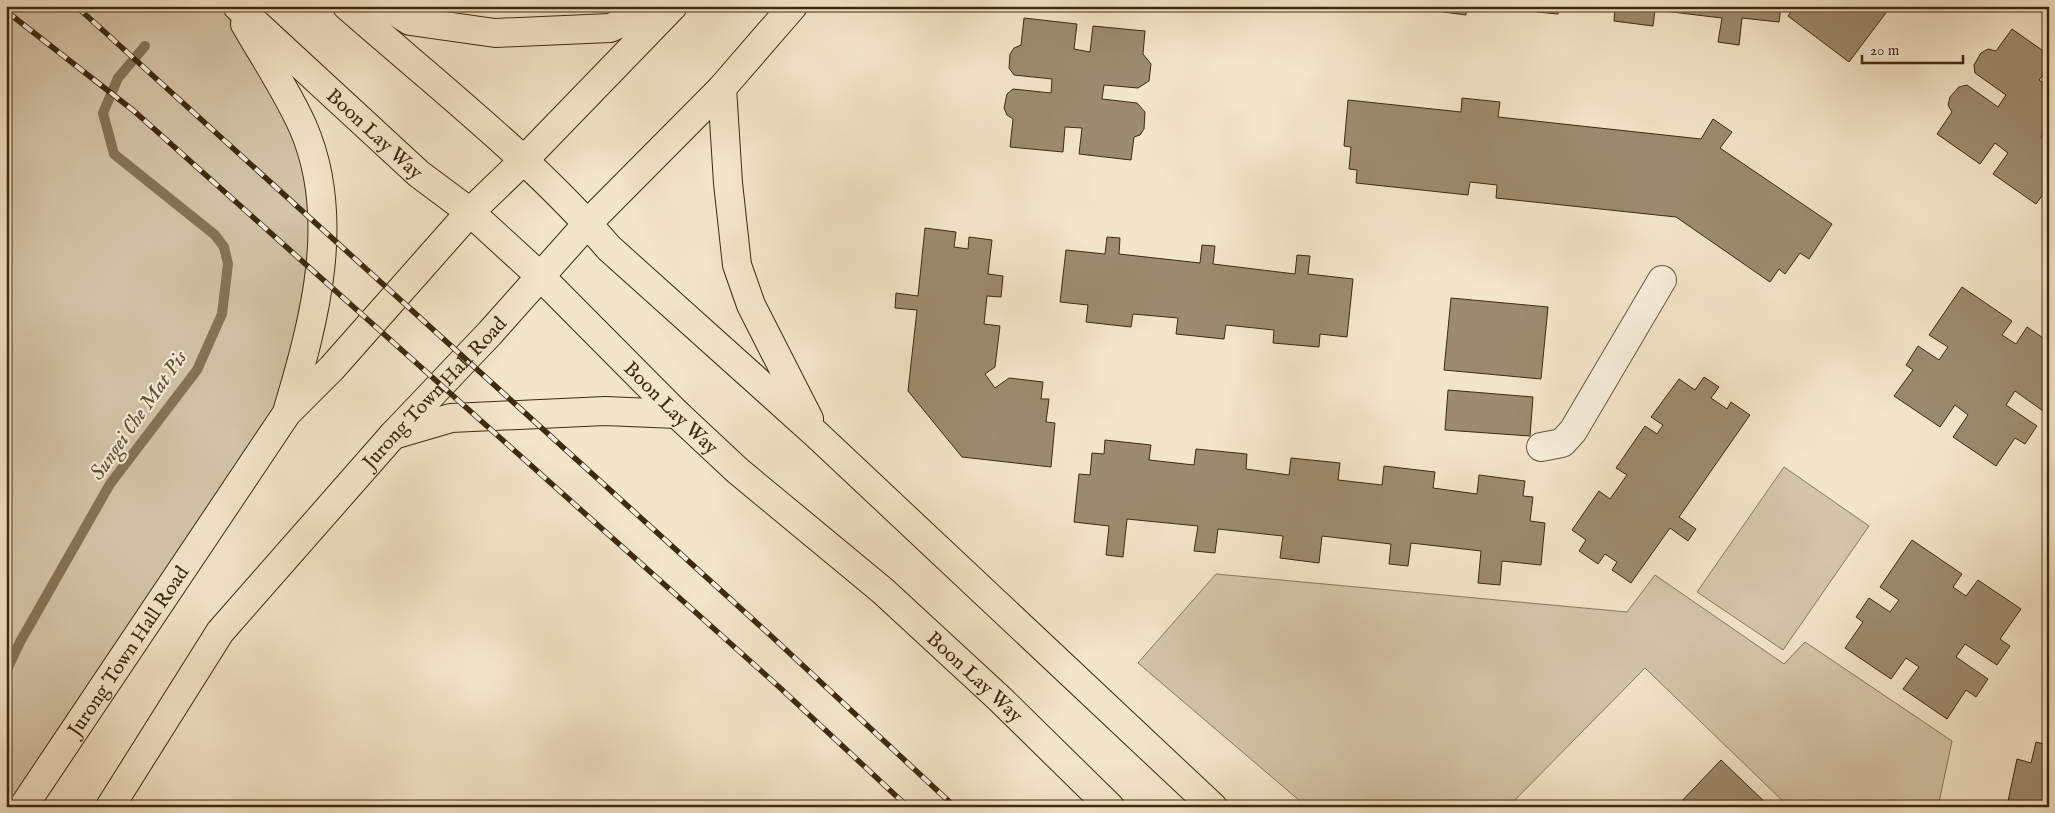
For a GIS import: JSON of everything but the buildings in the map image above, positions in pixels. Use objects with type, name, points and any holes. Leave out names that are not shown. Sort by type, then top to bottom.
[{"type":"main road","name":"Boon Lay Way","points":[[236,6],[419,174],[470,212],[540,276],[677,414],[738,471],[883,591],[1000,699],[1110,807]]},
{"type":"main road","points":[[236,6],[302,126],[318,174],[323,216],[320,270],[302,363],[287,413]]},
{"type":"main road","points":[[347,6],[523,161],[609,248],[816,434],[1212,807]]},
{"type":"main road","points":[[386,6],[410,21],[495,33],[610,28],[660,6]]},
{"type":"main road","name":"Jurong Town Hall Road","points":[[23,807],[287,413],[332,368],[470,212],[523,161],[673,6]]},
{"type":"main road","name":"Jurong Town Hall Road","points":[[110,807],[220,632],[393,435],[490,333],[587,224],[722,88],[793,6]]},
{"type":"main road","points":[[722,88],[728,183],[737,265],[751,305],[816,434]]},
{"type":"main road","points":[[393,435],[451,418],[605,411],[677,414]]},
{"type":"lane","points":[[1541,447],[1562,443],[1573,431],[1662,280]]},
{"type":"shaded area","points":[[6,6],[235,6],[302,126],[323,216],[287,413],[23,807],[6,807]]},
{"type":"shaded area","points":[[1784,467],[1869,526],[1783,650],[1697,592]]},
{"type":"shaded area","points":[[1216,574],[1627,612],[1655,575],[1784,664],[1805,642],[1952,741],[1938,807],[1789,807],[1645,668],[1508,807],[1307,807],[1138,663]]},
{"type":"waterway","name":"Sungei Che Mat Pis","points":[[6,672],[20,642],[110,484],[197,370],[222,314],[228,264],[224,247],[215,235],[114,154],[103,113],[118,78],[145,46]]},
{"type":"railway","points":[[76,6],[769,634],[955,807]]},
{"type":"railway","points":[[6,11],[134,111],[777,685],[908,807]]}]
